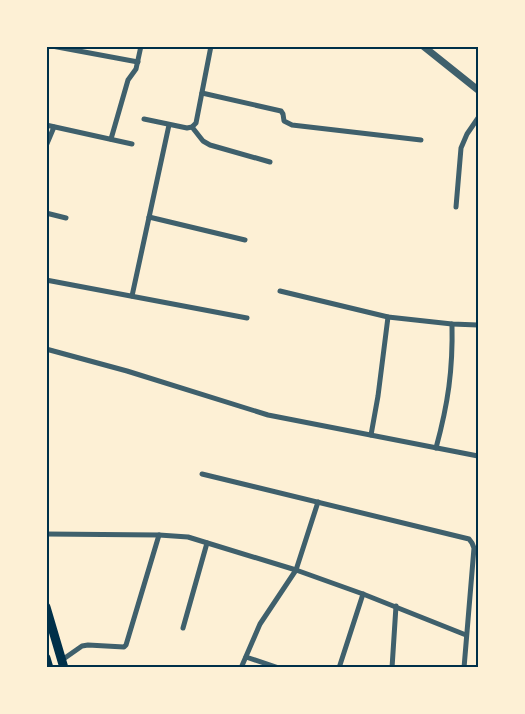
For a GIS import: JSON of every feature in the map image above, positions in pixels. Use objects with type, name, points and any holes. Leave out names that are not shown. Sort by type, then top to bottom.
[{"type":"highway","points":[[46,607],[62,664]]},
{"type":"highway","points":[[46,658],[49,668]]},
{"type":"street","points":[[52,46],[138,62]]},
{"type":"street","points":[[111,139],[128,80],[136,69],[141,46]]},
{"type":"street","points":[[144,118],[187,128],[192,127],[195,123],[211,46]]},
{"type":"street","points":[[423,46],[478,90]]},
{"type":"street","points":[[202,93],[281,111],[284,121],[292,125],[421,140]]},
{"type":"street","points":[[456,207],[461,148],[478,118]]},
{"type":"street","points":[[132,296],[169,124]]},
{"type":"street","points":[[46,125],[132,144]]},
{"type":"street","points":[[46,146],[54,127]]},
{"type":"street","points":[[192,127],[203,141],[210,145],[270,162]]},
{"type":"street","points":[[46,213],[66,218]]},
{"type":"street","points":[[149,217],[245,240]]},
{"type":"street","points":[[46,280],[247,318]]},
{"type":"street","points":[[280,291],[388,317],[452,324],[478,324]]},
{"type":"street","points":[[371,435],[388,317]]},
{"type":"street","points":[[436,448],[450,387],[453,356],[452,324]]},
{"type":"street","points":[[46,349],[127,371],[268,415],[478,456]]},
{"type":"street","points":[[202,474],[469,539],[474,548],[464,668]]},
{"type":"street","points":[[241,668],[260,624],[296,570],[318,502]]},
{"type":"street","points":[[46,534],[188,537],[296,570],[396,606],[466,635]]},
{"type":"street","points":[[62,664],[82,646],[124,647],[126,645],[159,535]]},
{"type":"street","points":[[183,628],[207,543]]},
{"type":"street","points":[[339,668],[363,594]]},
{"type":"street","points":[[392,668],[396,606]]},
{"type":"street","points":[[246,657],[279,668]]}]
